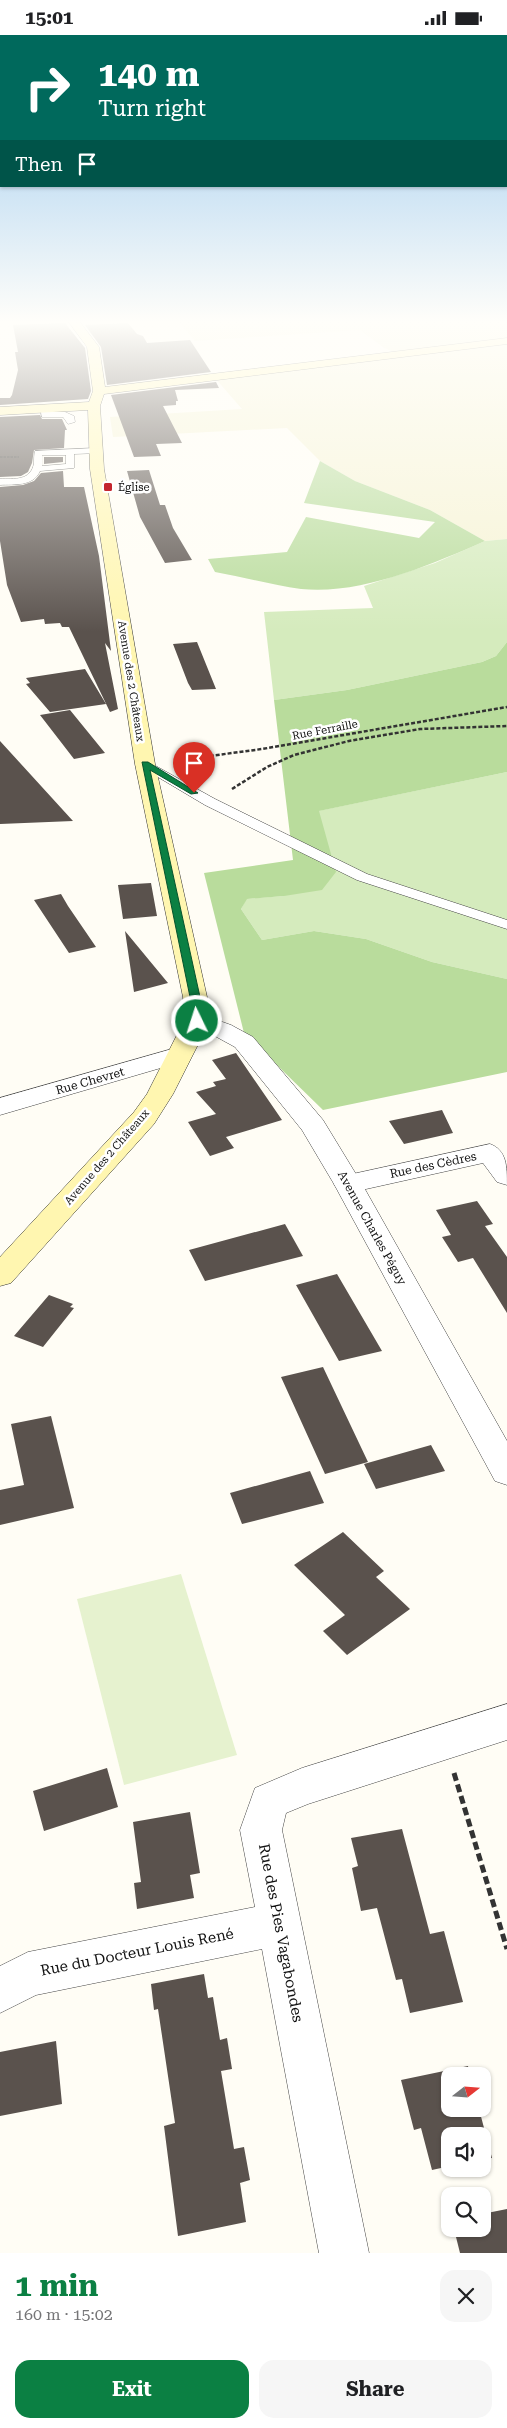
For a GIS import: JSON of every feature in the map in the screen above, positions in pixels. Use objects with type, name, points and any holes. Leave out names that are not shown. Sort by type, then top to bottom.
[{"type":"main road","name":"Avenue des 2 Châteaux","points":[[0,1276],[144,1119],[160,1094],[197,1021],[195,997],[145,763],[97,469],[96,425]]},
{"type":"street","name":"Avenue Charles Péguy","points":[[197,1021],[222,1030],[244,1042],[313,1126],[348,1184],[507,1472]]},
{"type":"street","name":"Rue Chevret","points":[[0,1107],[179,1055]]},
{"type":"street","name":"Rue des Cèdres","points":[[348,1184],[490,1153],[507,1176]]},
{"type":"street","name":"Rue des Pies Vagabondes","points":[[344,2253],[261,1830],[270,1801],[302,1787],[444,1740],[507,1722]]},
{"type":"street","name":"Rue du Docteur Louis René","points":[[0,1991],[28,1974],[278,1924]]},
{"type":"lane","points":[[0,482],[24,481],[33,476],[38,453],[96,451]]},
{"type":"lane","points":[[36,469],[71,466],[70,452]]},
{"type":"lane","points":[[145,763],[210,802],[362,877],[507,925]]},
{"type":"path","name":"Rue Ferraille","points":[[145,763],[204,758],[288,745],[444,716],[507,707]]},
{"type":"path","points":[[210,802],[268,767],[294,755],[349,741],[420,729],[507,726]]},
{"type":"path","points":[[444,1740],[507,1949]]},
{"type":"shaded area","points":[[111,425],[507,425],[507,539],[485,541],[430,510],[355,481],[320,461],[287,428],[113,437]]},
{"type":"green space","points":[[320,461],[355,481],[430,510],[485,541],[419,568],[372,583],[324,590],[301,589],[215,572],[208,559],[287,552],[306,517],[419,538],[435,522],[304,503]]},
{"type":"green space","points":[[507,539],[507,642],[496,656],[482,662],[347,690],[274,700],[264,612],[373,608],[364,586],[435,563],[485,541]]},
{"type":"green space","points":[[507,642],[507,772],[319,811],[336,872],[322,890],[247,899],[241,909],[262,940],[314,931],[366,939],[432,962],[507,979],[507,1072],[323,1110],[244,1033],[204,873],[293,860],[274,700],[347,690],[482,662],[496,656]]},
{"type":"green space","points":[[507,772],[507,979],[432,962],[366,939],[314,931],[262,940],[241,909],[246,899],[284,896],[318,811]]},
{"type":"green space","points":[[181,1574],[237,1755],[124,1785],[77,1599]]},
{"type":"building","points":[[0,425],[65,425],[67,430],[65,430],[64,448],[34,450],[28,472],[21,476],[0,477]]},
{"type":"building","points":[[122,425],[173,425],[182,443],[156,444],[161,456],[134,457]]},
{"type":"building","points":[[44,457],[63,457],[63,462],[44,464]]},
{"type":"building","points":[[149,470],[160,505],[165,505],[173,528],[192,560],[165,563],[140,517],[127,471]]},
{"type":"building","points":[[63,471],[64,487],[84,487],[99,556],[111,651],[105,643],[118,709],[110,712],[69,627],[62,627],[60,623],[45,624],[44,619],[21,622],[7,585],[0,541],[0,487],[23,485],[34,481],[41,473]]},
{"type":"building","points":[[197,642],[216,689],[192,690],[173,644]]},
{"type":"building","points":[[85,669],[106,704],[50,712],[26,684],[30,683],[26,678]]},
{"type":"building","points":[[70,710],[105,753],[74,759],[40,715]]},
{"type":"building","points":[[0,741],[73,821],[0,824]]},
{"type":"building","points":[[151,883],[157,916],[123,919],[118,885]]},
{"type":"building","points":[[61,894],[96,947],[69,953],[34,900]]},
{"type":"building","points":[[125,931],[168,983],[134,992]]},
{"type":"building","points":[[236,1053],[282,1120],[226,1137],[234,1148],[210,1156],[188,1122],[216,1114],[196,1092],[216,1086],[213,1082],[226,1079],[212,1060]]},
{"type":"building","points":[[442,1110],[453,1133],[404,1144],[389,1121]]},
{"type":"building","points":[[477,1201],[493,1224],[485,1226],[507,1257],[507,1313],[473,1258],[458,1262],[442,1237],[451,1235],[436,1210]]},
{"type":"building","points":[[285,1224],[303,1256],[205,1281],[189,1250]]},
{"type":"building","points":[[337,1274],[382,1351],[339,1361],[296,1285]]},
{"type":"building","points":[[49,1295],[73,1304],[70,1307],[74,1308],[43,1347],[14,1336]]},
{"type":"building","points":[[323,1367],[368,1462],[325,1474],[281,1377]]},
{"type":"building","points":[[51,1416],[74,1508],[0,1525],[0,1490],[24,1485],[11,1424]]},
{"type":"building","points":[[431,1445],[445,1471],[376,1489],[364,1464]]},
{"type":"building","points":[[310,1471],[324,1503],[242,1524],[230,1493]]},
{"type":"building","points":[[343,1532],[384,1571],[376,1577],[410,1609],[347,1655],[323,1631],[345,1615],[294,1565]]},
{"type":"building","points":[[107,1768],[118,1807],[44,1831],[33,1791]]},
{"type":"building","points":[[190,1812],[200,1873],[190,1875],[194,1898],[137,1909],[134,1883],[141,1882],[133,1822]]},
{"type":"building","points":[[402,1829],[430,1934],[444,1931],[463,2002],[410,2013],[402,1979],[396,1980],[377,1908],[361,1911],[352,1868],[358,1866],[351,1838]]},
{"type":"building","points":[[204,1974],[208,1998],[213,1997],[220,2040],[227,2038],[232,2069],[221,2071],[234,2149],[244,2147],[250,2180],[240,2183],[246,2222],[178,2236],[164,2126],[175,2123],[158,2009],[154,2010],[151,1984]]},
{"type":"building","points":[[56,2041],[62,2104],[0,2116],[0,2052]]},
{"type":"building","points":[[441,2072],[441,2117],[481,2117],[484,2127],[441,2127],[441,2168],[432,2170],[421,2128],[414,2130],[401,2080]]},
{"type":"building","points":[[507,2209],[507,2253],[460,2253],[456,2237],[491,2237],[491,2212]]},
{"type":"place","name":"Église","points":[[108,487]]},
{"type":"route","points":[[194,793],[145,763],[195,997],[197,1021]]}]
